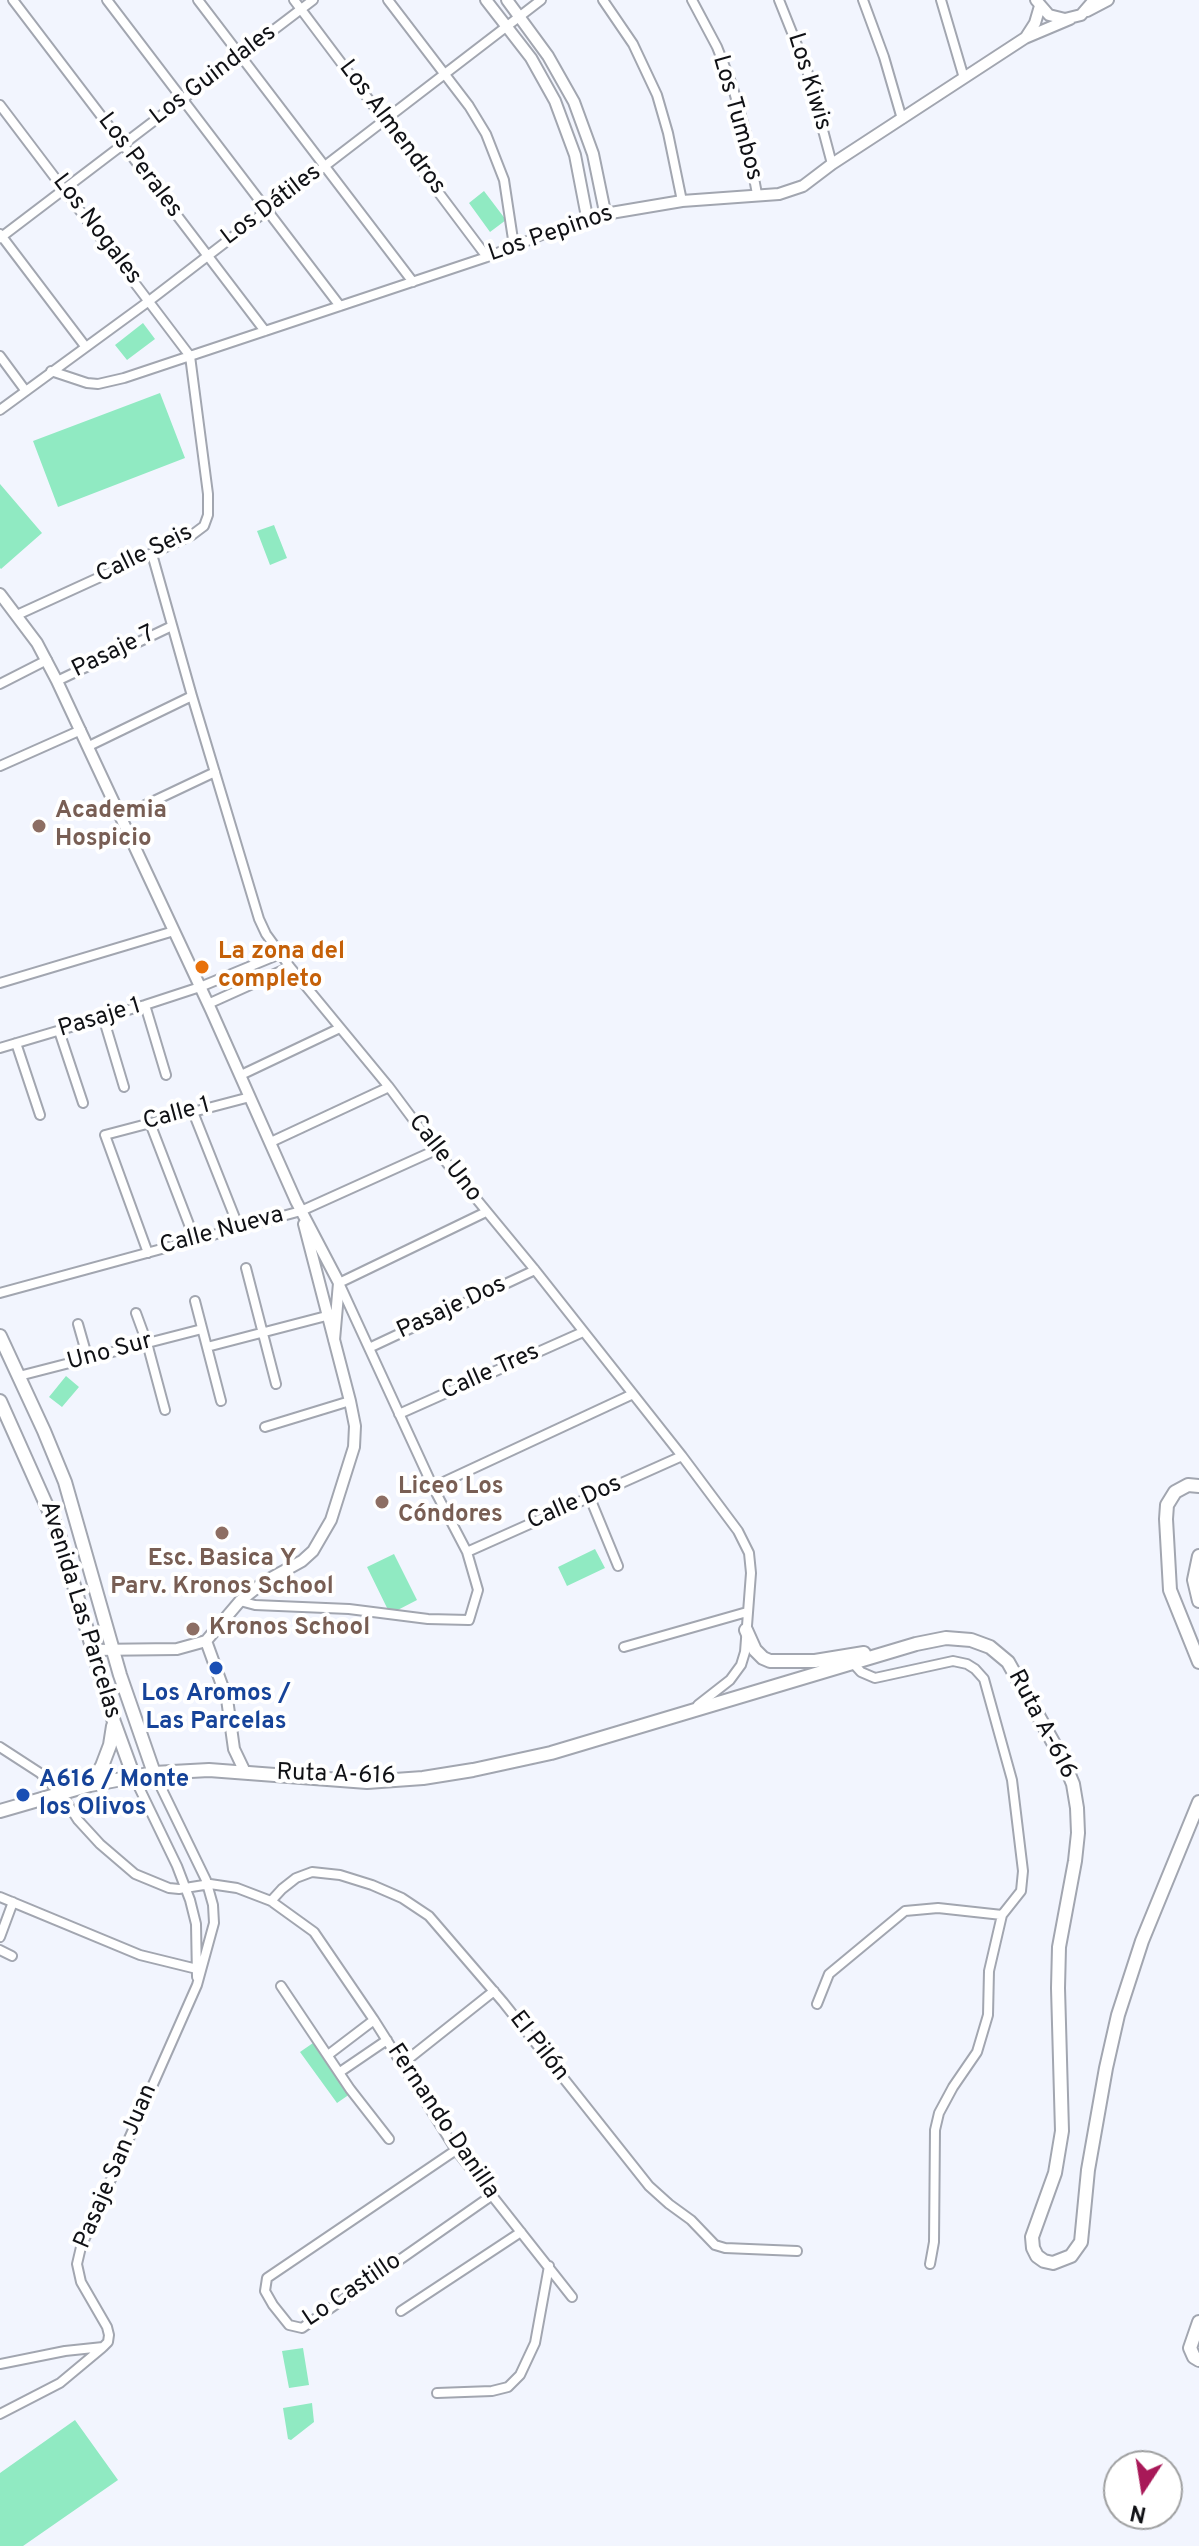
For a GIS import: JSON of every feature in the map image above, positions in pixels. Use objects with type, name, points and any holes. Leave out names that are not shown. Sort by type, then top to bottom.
[{"type":"main road","name":"Avenida Las Parcelas","points":[[0,1336],[68,1492],[112,1649],[154,1773]]},
{"type":"main road","name":"Avenida Las Parcelas","points":[[0,1401],[58,1531],[114,1722],[134,1777]]},
{"type":"main road","points":[[1199,1486],[1188,1485],[1175,1492],[1167,1505],[1166,1519],[1170,1590],[1199,1662]]},
{"type":"main road","points":[[1199,1556],[1194,1580],[1199,1601]]},
{"type":"main road","points":[[746,1630],[755,1650],[770,1661],[849,1660]]},
{"type":"main road","name":"Ruta A-616","points":[[0,1811],[90,1785],[154,1773],[209,1770],[367,1782],[473,1770],[551,1753],[849,1660],[946,1638],[971,1640],[990,1647],[1008,1662],[1063,1760],[1073,1784],[1078,1833],[1059,1947],[1062,2131],[1055,2173],[1032,2237],[1034,2252],[1044,2261],[1053,2263],[1075,2252],[1081,2242],[1088,2170],[1118,2015],[1142,1941],[1199,1802]]},
{"type":"main road","points":[[90,1785],[110,1745],[114,1722]]},
{"type":"main road","points":[[1199,2322],[1190,2348],[1199,2360]]},
{"type":"street","name":"Los Perales","points":[[13,0],[265,331]]},
{"type":"street","points":[[107,0],[340,306]]},
{"type":"street","points":[[198,0],[413,282]]},
{"type":"street","name":"Los Almendros","points":[[294,0],[487,257]]},
{"type":"street","name":"Los Guindales","points":[[1,236],[313,0]]},
{"type":"street","points":[[388,0],[478,119],[493,148],[504,180],[514,246]]},
{"type":"street","points":[[486,0],[539,72],[563,119],[575,155],[587,217]]},
{"type":"street","points":[[507,0],[553,63],[578,111],[593,154],[605,212]]},
{"type":"street","name":"Los Dátiles","points":[[0,410],[149,301],[541,0]]},
{"type":"street","points":[[603,0],[633,44],[657,95],[673,152],[682,201]]},
{"type":"street","name":"Los Tumbos","points":[[692,0],[717,47],[732,85],[745,130],[757,194]]},
{"type":"street","name":"Los Kiwis","points":[[779,0],[807,70],[832,164]]},
{"type":"street","points":[[863,0],[902,119]]},
{"type":"street","points":[[941,0],[964,78]]},
{"type":"street","points":[[1085,12],[1094,0]]},
{"type":"street","name":"Los Pepinos","points":[[51,371],[98,384],[487,257],[587,217],[682,201],[779,194],[803,186],[1025,38],[1108,0]]},
{"type":"street","points":[[1038,2],[1053,17],[1070,19]]},
{"type":"street","points":[[1025,38],[1035,23],[1038,2]]},
{"type":"street","name":"Los Nogales","points":[[0,105],[190,356]]},
{"type":"street","points":[[1,236],[85,346]]},
{"type":"street","points":[[0,356],[25,390]]},
{"type":"street","name":"Calle Seis","points":[[17,615],[192,535],[204,526],[208,515],[208,494],[190,356]]},
{"type":"street","name":"Calle Uno","points":[[152,554],[192,696],[266,934],[682,1456],[738,1531],[749,1553],[751,1573],[741,1665],[730,1680],[688,1712]]},
{"type":"street","points":[[0,594],[47,660],[89,746],[301,1211],[339,1283],[433,1487],[467,1552],[478,1590],[469,1620],[428,1619],[349,1609],[255,1605],[240,1601]]},
{"type":"street","name":"Pasaje 7","points":[[57,681],[172,626]]},
{"type":"street","points":[[0,684],[47,660]]},
{"type":"street","points":[[89,746],[192,696]]},
{"type":"street","points":[[0,766],[81,730]]},
{"type":"street","points":[[120,817],[215,772]]},
{"type":"street","points":[[0,983],[174,931]]},
{"type":"street","name":"Pasaje 1","points":[[0,1048],[200,987],[280,954]]},
{"type":"street","points":[[208,1004],[290,967]]},
{"type":"street","points":[[145,1005],[166,1075]]},
{"type":"street","points":[[103,1017],[124,1087]]},
{"type":"street","points":[[241,1075],[340,1028]]},
{"type":"street","points":[[59,1031],[83,1103]]},
{"type":"street","points":[[16,1043],[40,1115]]},
{"type":"street","points":[[271,1142],[389,1087]]},
{"type":"street","name":"Calle 1","points":[[148,1253],[105,1135],[250,1097]]},
{"type":"street","points":[[193,1112],[239,1228]]},
{"type":"street","points":[[150,1123],[195,1240]]},
{"type":"street","name":"Calle Nueva","points":[[0,1293],[301,1211],[436,1150]]},
{"type":"street","points":[[92,1650],[177,1649],[206,1641],[240,1601],[264,1582],[302,1561],[322,1538],[331,1520],[354,1447],[355,1426],[334,1340],[332,1314],[301,1211]]},
{"type":"street","points":[[339,1283],[486,1212]]},
{"type":"street","points":[[246,1268],[276,1384]]},
{"type":"street","name":"Pasaje Dos","points":[[369,1348],[535,1270]]},
{"type":"street","points":[[332,1314],[339,1283]]},
{"type":"street","points":[[195,1301],[221,1401]]},
{"type":"street","points":[[136,1313],[165,1410]]},
{"type":"street","points":[[207,1347],[332,1314]]},
{"type":"street","points":[[78,1324],[88,1359]]},
{"type":"street","name":"Uno Sur","points":[[19,1376],[202,1329]]},
{"type":"street","name":"Calle Tres","points":[[399,1414],[583,1332]]},
{"type":"street","points":[[433,1487],[633,1394]]},
{"type":"street","points":[[265,1427],[350,1401]]},
{"type":"street","name":"Calle Dos","points":[[467,1552],[682,1456]]},
{"type":"street","points":[[590,1498],[618,1566]]},
{"type":"street","points":[[624,1647],[747,1612]]},
{"type":"street","points":[[206,1641],[227,1699],[234,1749],[245,1772]]},
{"type":"street","points":[[849,1660],[861,1672],[875,1678],[953,1661],[967,1664],[984,1679],[1012,1780],[1023,1871],[1021,1891],[1002,1915],[989,1971],[985,2027],[977,2052],[939,2113],[935,2130],[934,2242],[930,2264]]},
{"type":"street","points":[[0,1747],[40,1773],[62,1795],[78,1820],[100,1844],[135,1874],[169,1888],[207,1885],[237,1888],[271,1901]]},
{"type":"street","points":[[154,1773],[207,1885]]},
{"type":"street","name":"Pasaje San Juan","points":[[134,1777],[186,1888],[196,1924],[197,1985]]},
{"type":"street","name":"El Pilón","points":[[271,1901],[289,1883],[312,1872],[340,1875],[402,1898],[429,1916],[494,1991],[649,2186],[669,2204],[691,2220],[715,2245],[797,2251]]},
{"type":"street","name":"Pasaje San Juan","points":[[103,2347],[109,2335],[81,2282],[77,2264],[81,2247],[197,1985],[214,1926],[213,1905],[207,1885]]},
{"type":"street","points":[[0,1897],[140,1955],[197,1969]]},
{"type":"street","name":"Fernando Danilla","points":[[271,1901],[297,1918],[321,1941],[456,2150],[572,2297]]},
{"type":"street","points":[[0,1937],[13,1902]]},
{"type":"street","points":[[817,2004],[829,1974],[905,1911],[938,1908],[1002,1915]]},
{"type":"street","points":[[0,1950],[12,1956]]},
{"type":"street","points":[[281,1986],[350,2089],[389,2139]]},
{"type":"street","points":[[402,2064],[494,1991]]},
{"type":"street","points":[[328,2055],[374,2020]]},
{"type":"street","points":[[340,2072],[387,2040]]},
{"type":"street","name":"Lo Castillo","points":[[456,2150],[267,2278],[265,2291],[273,2305],[289,2325],[302,2328],[491,2196]]},
{"type":"street","points":[[401,2311],[521,2232]]},
{"type":"street","points":[[437,2393],[492,2391],[508,2387],[520,2375],[535,2343],[549,2266]]},
{"type":"street","points":[[0,2364],[103,2347]]},
{"type":"street","points":[[0,2414],[60,2383],[103,2347]]},
{"type":"green space","points":[[484,191],[506,220],[490,232],[469,203]]},
{"type":"green space","points":[[143,323],[155,339],[127,360],[115,345]]},
{"type":"green space","points":[[160,393],[185,458],[58,507],[33,441]]},
{"type":"green space","points":[[0,484],[42,533],[1,569],[0,568]]},
{"type":"green space","points":[[274,525],[287,558],[270,565],[257,531]]},
{"type":"green space","points":[[66,1376],[79,1387],[62,1407],[49,1397]]},
{"type":"green space","points":[[595,1549],[605,1568],[567,1586],[558,1567]]},
{"type":"green space","points":[[394,1554],[417,1600],[390,1614],[367,1567]]},
{"type":"green space","points":[[313,2043],[350,2094],[337,2103],[300,2052]]},
{"type":"green space","points":[[303,2348],[309,2385],[289,2388],[282,2351]]},
{"type":"green space","points":[[312,2403],[314,2422],[291,2440],[288,2439],[283,2408]]},
{"type":"green space","points":[[75,2420],[118,2480],[23,2546],[0,2546],[0,2473]]},
{"type":"place","name":"Academia Hospicio","points":[[39,826]]},
{"type":"place","name":"La zona del completo","points":[[202,967]]},
{"type":"place","name":"Liceo Los Cóndores","points":[[382,1502]]},
{"type":"place","name":"Esc. Basica Y Parv. Kronos School","points":[[222,1533]]},
{"type":"place","name":"Kronos School","points":[[193,1629]]},
{"type":"place","name":"Los Aromos / Las Parcelas","points":[[216,1668]]},
{"type":"place","name":"A616 / Monte los Olivos","points":[[23,1795]]}]
